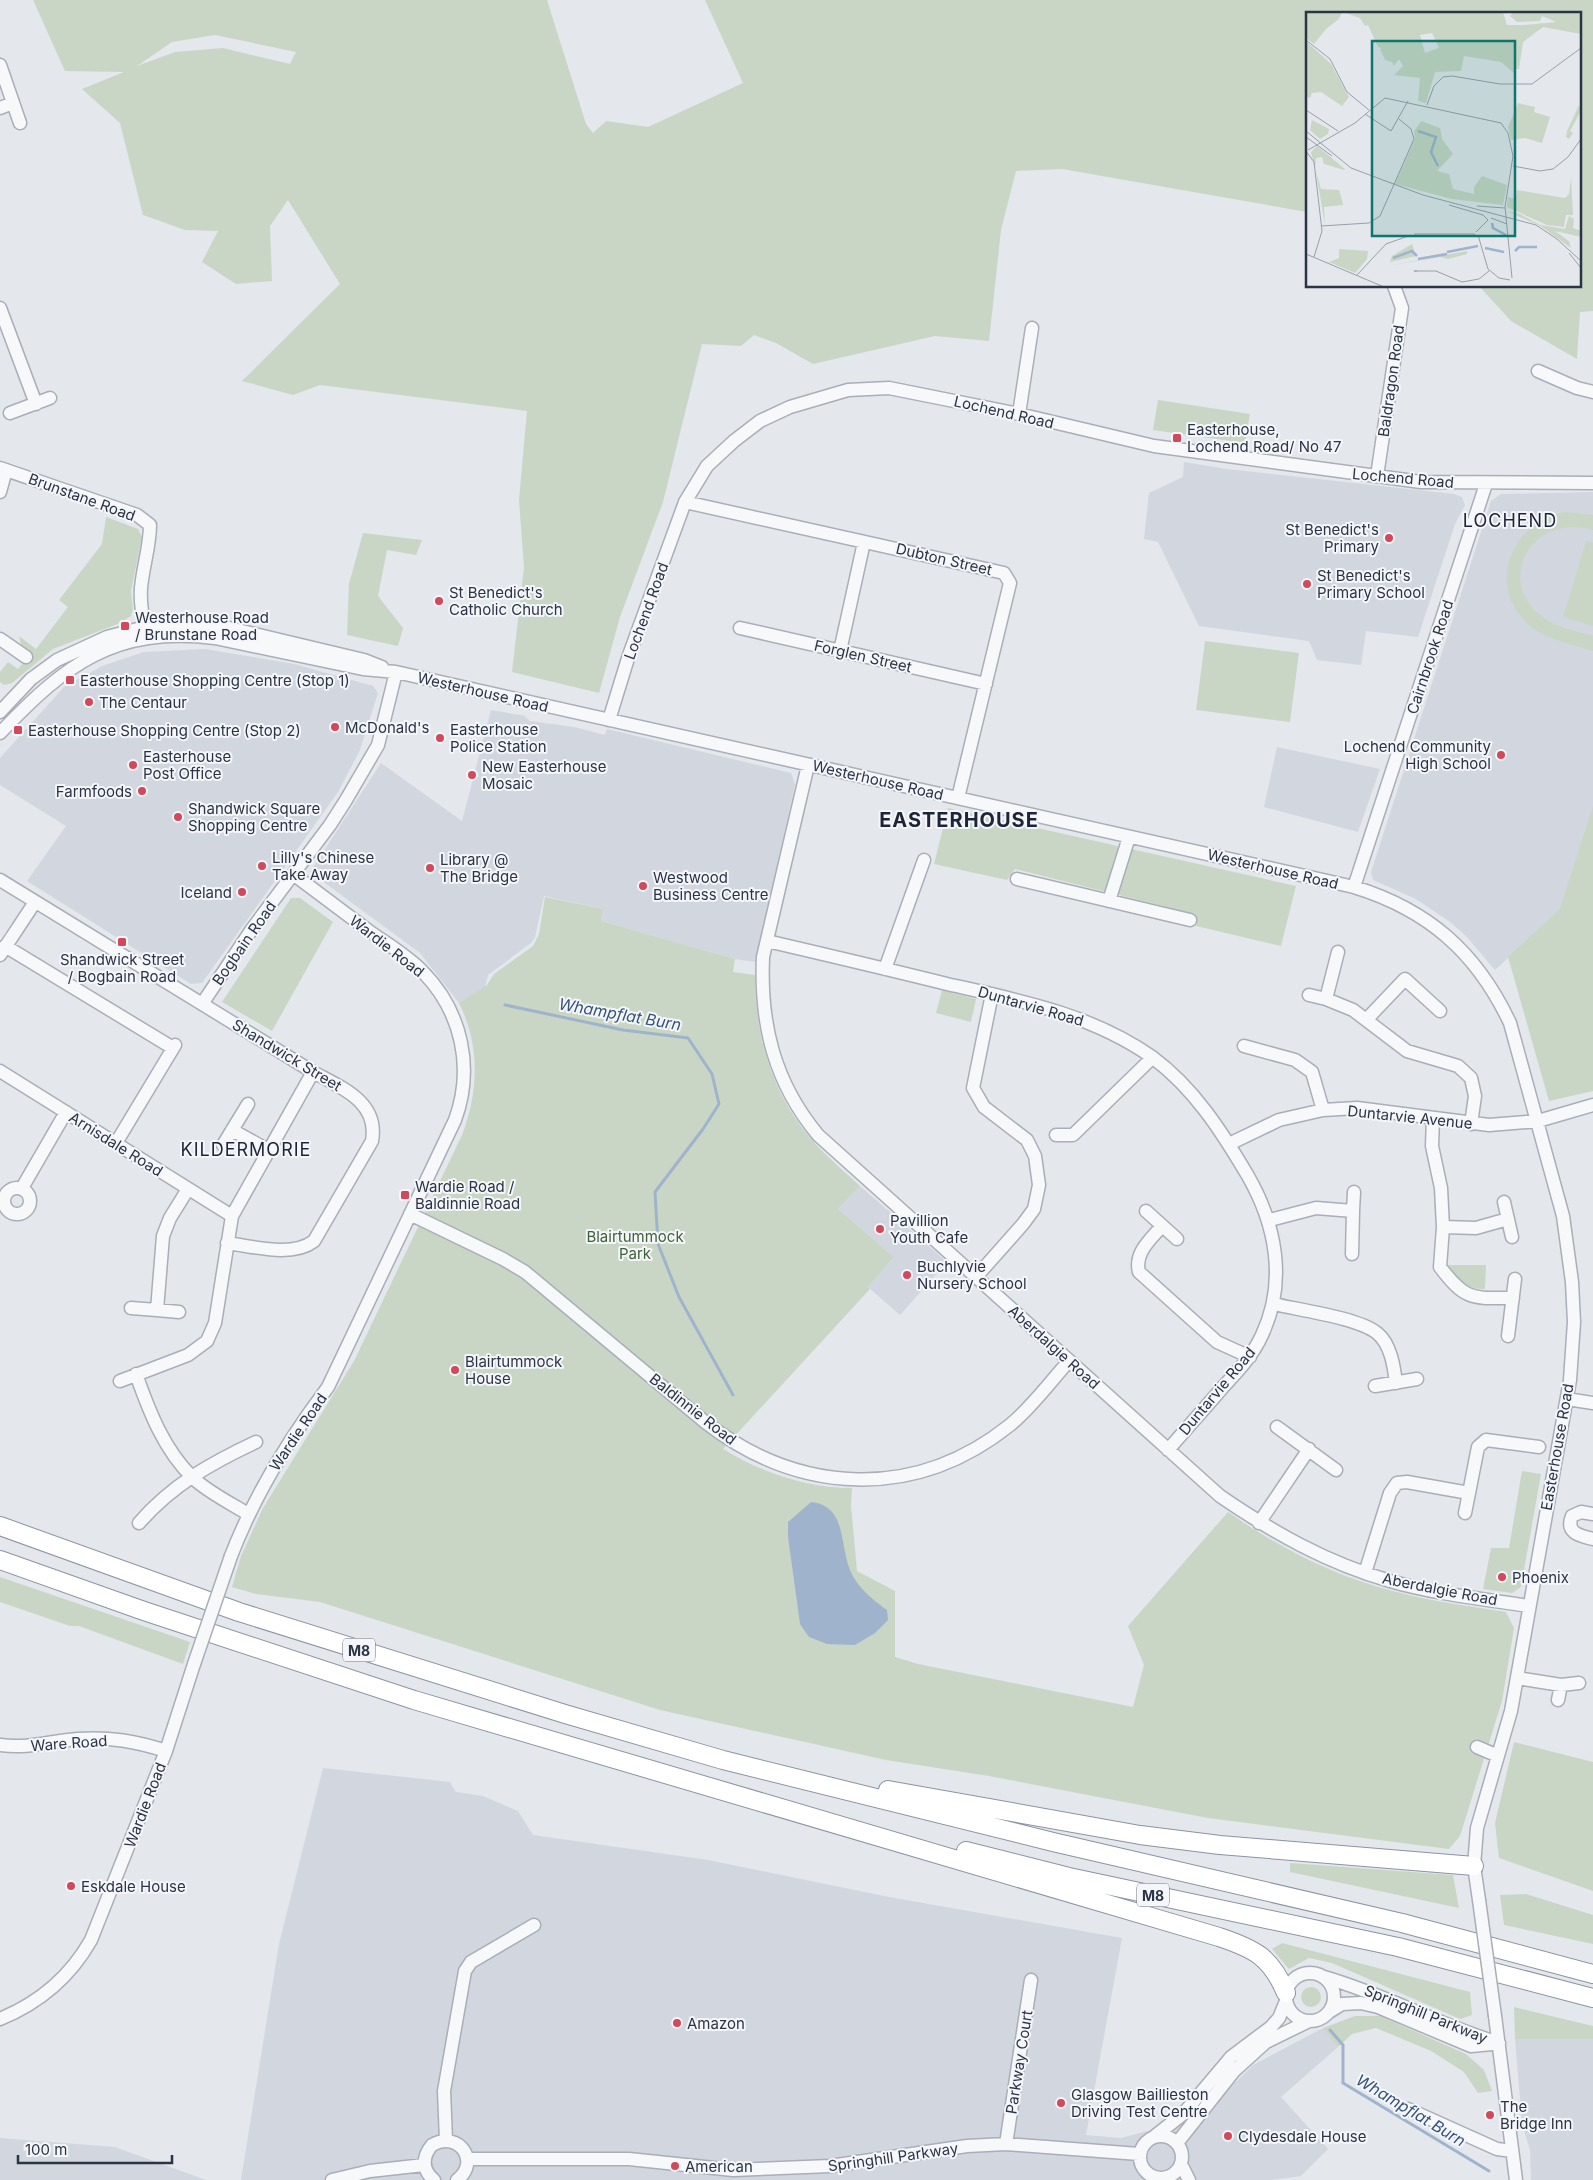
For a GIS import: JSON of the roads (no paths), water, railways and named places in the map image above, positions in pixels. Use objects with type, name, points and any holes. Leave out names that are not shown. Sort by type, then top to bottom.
[{"type":"highway","name":"M8","points":[[0,1526],[239,1612],[565,1714],[723,1760],[1053,1842],[1393,1921],[1593,1974]]},
{"type":"highway","name":"M8","points":[[0,1560],[144,1611],[358,1682],[542,1739],[1238,1944],[1257,1952],[1268,1961],[1275,1969],[1286,1997]]},
{"type":"highway","points":[[723,1760],[1140,1835],[1220,1844],[1474,1866]]},
{"type":"highway","name":"M8","points":[[715,1789],[1069,1877],[1398,1947],[1593,1998]]},
{"type":"street","points":[[0,66],[20,123]]},
{"type":"street","points":[[0,108],[13,104]]},
{"type":"street","name":"Baldragon Road","points":[[1377,476],[1402,308],[1395,288]]},
{"type":"street","points":[[0,311],[36,404]]},
{"type":"street","points":[[1018,414],[1032,328]]},
{"type":"street","points":[[1538,371],[1577,388],[1593,392]]},
{"type":"street","name":"Lochend Road","points":[[609,720],[629,655],[685,502],[707,466],[734,441],[760,422],[790,407],[848,390],[889,388],[1018,414],[1154,446],[1421,482],[1486,484],[1593,483]]},
{"type":"street","points":[[10,413],[50,398]]},
{"type":"street","points":[[0,492],[3,469]]},
{"type":"street","name":"Brunstane Road","points":[[3,469],[137,515],[150,525],[150,539],[140,603],[145,627]]},
{"type":"street","name":"Cairnbrook Road","points":[[1354,887],[1486,484]]},
{"type":"street","name":"Dubton Street","points":[[685,502],[1004,573],[1010,583],[958,798]]},
{"type":"street","points":[[840,651],[864,542]]},
{"type":"street","name":"Westerhouse Road","points":[[0,712],[32,679],[57,660],[107,637],[145,627],[197,624],[229,628],[364,660],[396,672]]},
{"type":"street","name":"Forglen Street","points":[[740,628],[986,684]]},
{"type":"street","name":"Westerhouse Road","points":[[0,733],[35,696],[74,665],[102,651],[139,640],[190,635],[215,638],[363,669],[396,672],[1354,887],[1379,895],[1429,921],[1465,952],[1498,997]]},
{"type":"street","points":[[1,641],[26,658]]},
{"type":"street","name":"Bogbain Road","points":[[202,1004],[252,929],[330,825],[378,745],[396,672]]},
{"type":"street","name":"Aberdalgie Road","points":[[808,765],[767,942],[762,978],[766,1026],[783,1080],[795,1104],[827,1144],[1220,1496],[1259,1523],[1316,1554],[1365,1573],[1416,1587],[1529,1606]]},
{"type":"street","points":[[1109,901],[1129,837]]},
{"type":"street","points":[[885,969],[924,860]]},
{"type":"street","name":"Wardie Road","points":[[0,2019],[32,2003],[52,1988],[80,1958],[100,1921],[166,1751],[231,1556],[248,1514],[275,1464],[328,1387],[460,1108],[464,1070],[459,1030],[446,1003],[422,971],[293,874]]},
{"type":"street","points":[[1017,879],[1190,920]]},
{"type":"street","name":"Shandwick Street","points":[[0,880],[313,1072],[352,1093],[370,1115],[375,1128],[372,1141],[318,1237],[309,1245],[287,1249],[227,1243]]},
{"type":"street","points":[[34,902],[3,951],[174,1046],[116,1143]]},
{"type":"street","name":"Duntarvie Road","points":[[767,942],[992,994],[1083,1020],[1124,1040],[1152,1058],[1178,1080],[1214,1120],[1253,1185],[1270,1220],[1276,1258],[1274,1304],[1262,1335],[1250,1357],[1168,1450]]},
{"type":"street","points":[[1326,999],[1338,952]]},
{"type":"street","points":[[1367,1019],[1404,979],[1440,1011]]},
{"type":"street","points":[[976,1277],[1023,1224],[1034,1208],[1039,1185],[1036,1156],[1027,1140],[984,1107],[973,1088],[992,994]]},
{"type":"street","points":[[1309,996],[1326,999],[1353,1010],[1407,1051],[1458,1066],[1471,1078],[1475,1096],[1470,1124]]},
{"type":"street","name":"Easterhouse Road","points":[[1498,997],[1510,1023],[1563,1216],[1572,1282],[1574,1322],[1567,1399],[1517,1678],[1506,1731],[1477,1828],[1474,1866],[1499,2043]]},
{"type":"street","points":[[1244,1046],[1295,1060],[1312,1072],[1323,1110]]},
{"type":"street","points":[[1056,1134],[1073,1135],[1152,1058]]},
{"type":"street","name":"Arnisdale Road","points":[[0,1071],[232,1216]]},
{"type":"street","points":[[120,1381],[188,1355],[207,1341],[215,1323],[232,1216],[313,1072]]},
{"type":"street","points":[[223,1145],[248,1104]]},
{"type":"street","name":"Duntarvie Avenue","points":[[1229,1144],[1279,1120],[1323,1110],[1357,1108],[1488,1125],[1538,1120],[1593,1105]]},
{"type":"street","points":[[22,1188],[66,1112]]},
{"type":"street","points":[[1433,1118],[1432,1146],[1441,1188],[1443,1227],[1440,1267],[1456,1289],[1476,1298],[1513,1298]]},
{"type":"street","points":[[232,1130],[268,1150]]},
{"type":"street","points":[[157,1310],[163,1236],[170,1218],[188,1189]]},
{"type":"street","points":[[1352,1254],[1354,1192]]},
{"type":"street","points":[[1504,1202],[1512,1237]]},
{"type":"street","points":[[1270,1220],[1316,1208],[1353,1211]]},
{"type":"street","points":[[1146,1211],[1177,1239]]},
{"type":"street","name":"Baldinnie Road","points":[[410,1214],[503,1259],[525,1272],[705,1422],[736,1444],[779,1466],[820,1476],[862,1479],[895,1477],[936,1467],[986,1442],[1011,1424],[1069,1361]]},
{"type":"street","points":[[1443,1227],[1476,1228],[1508,1219]]},
{"type":"street","points":[[1162,1226],[1140,1252],[1136,1263],[1139,1272],[1217,1342],[1250,1357]]},
{"type":"street","points":[[1508,1336],[1515,1280]]},
{"type":"street","points":[[1274,1304],[1364,1325],[1379,1334],[1392,1359],[1396,1383]]},
{"type":"street","points":[[131,1308],[179,1312]]},
{"type":"street","points":[[136,1374],[150,1412],[166,1444],[194,1478],[248,1514]]},
{"type":"street","points":[[1375,1386],[1417,1379]]},
{"type":"street","points":[[1567,1399],[1593,1403]]},
{"type":"street","points":[[1277,1427],[1336,1470]]},
{"type":"street","points":[[1465,1513],[1478,1447],[1486,1440],[1539,1447]]},
{"type":"street","points":[[139,1523],[183,1481],[194,1478],[212,1462],[256,1442]]},
{"type":"street","points":[[1259,1523],[1309,1450]]},
{"type":"street","points":[[1365,1573],[1390,1493],[1397,1483],[1407,1482],[1469,1493]]},
{"type":"street","points":[[1593,1514],[1576,1513],[1570,1520],[1571,1530],[1578,1536],[1593,1539]]},
{"type":"street","points":[[1517,1678],[1561,1686],[1578,1683]]},
{"type":"street","points":[[1558,1700],[1561,1686]]},
{"type":"street","name":"Ware Road","points":[[0,1748],[35,1746],[77,1740],[130,1740],[166,1751]]},
{"type":"street","points":[[1477,1747],[1498,1756]]},
{"type":"street","points":[[446,2140],[444,2091],[465,1971],[471,1962],[534,1925]]},
{"type":"street","name":"Springhill Parkway","points":[[1155,2136],[1183,2114],[1230,2058],[1279,2018],[1294,1979],[1301,1975],[1316,1974],[1376,1994],[1465,2033],[1499,2043]]},
{"type":"street","points":[[1324,1977],[1329,1982],[1334,1997],[1330,2012]]},
{"type":"street","name":"Parkway Court","points":[[1006,2144],[1031,1980]]},
{"type":"street","points":[[1286,1997],[1294,2015],[1308,2021]]},
{"type":"street","name":"Springhill Parkway","points":[[1177,2143],[1234,2072],[1266,2042],[1308,2021],[1316,2021],[1342,2004],[1360,2003],[1378,2007],[1471,2046],[1499,2043]]},
{"type":"street","points":[[1499,2043],[1516,2180]]},
{"type":"street","points":[[1408,2109],[1497,2149],[1512,2151]]},
{"type":"street","points":[[1181,2164],[1172,2175],[1166,2178],[1152,2176],[1142,2167],[1139,2154],[1144,2143],[1155,2136],[1167,2136],[1177,2143],[1182,2153],[1181,2164],[1189,2180]]},
{"type":"street","points":[[434,2180],[424,2166],[427,2151],[432,2145],[446,2140],[458,2144],[466,2154],[467,2160],[464,2173],[457,2180]]},
{"type":"street","name":"Springhill Parkway","points":[[467,2160],[629,2159],[733,2170],[830,2166],[967,2146],[1006,2144],[1139,2154]]},
{"type":"street","points":[[332,2180],[370,2171],[424,2166]]},
{"type":"water","points":[[811,1502],[823,1505],[836,1518],[840,1527],[850,1570],[856,1582],[887,1610],[888,1620],[875,1633],[855,1645],[827,1644],[809,1637],[800,1624],[788,1537],[788,1522]]},
{"type":"waterway","name":"Whampflat Burn","points":[[505,1005],[623,1030],[688,1038],[712,1074],[719,1104],[703,1129],[655,1192],[658,1244],[679,1297],[733,1395]]},
{"type":"waterway","name":"Whampflat Burn","points":[[1330,2030],[1343,2045],[1343,2083],[1489,2171]]},
{"type":"place","name":"Easterhouse, Lochend Road/ No 47","points":[[1177,438]]},
{"type":"place","name":"St Benedict's Primary","points":[[1389,538]]},
{"type":"place","name":"St Benedict's Primary School","points":[[1307,584]]},
{"type":"place","name":"St Benedict's Catholic Church","points":[[439,601]]},
{"type":"place","name":"Westerhouse Road / Brunstane Road","points":[[125,626]]},
{"type":"place","name":"Easterhouse Shopping Centre (Stop 1)","points":[[70,680]]},
{"type":"place","name":"The Centaur","points":[[89,702]]},
{"type":"place","name":"McDonald's","points":[[335,727]]},
{"type":"place","name":"Easterhouse Shopping Centre (Stop 2)","points":[[18,730]]},
{"type":"place","name":"Easterhouse Police Station","points":[[440,738]]},
{"type":"place","name":"Lochend Community High School","points":[[1501,755]]},
{"type":"place","name":"Easterhouse Post Office","points":[[133,765]]},
{"type":"place","name":"New Easterhouse Mosaic","points":[[472,775]]},
{"type":"place","name":"Farmfoods","points":[[142,791]]},
{"type":"place","name":"Shandwick Square Shopping Centre","points":[[178,817]]},
{"type":"place","name":"Lilly's Chinese Take Away","points":[[262,866]]},
{"type":"place","name":"Library @ The Bridge","points":[[430,868]]},
{"type":"place","name":"Westwood Business Centre","points":[[643,886]]},
{"type":"place","name":"Iceland","points":[[242,892]]},
{"type":"place","name":"Shandwick Street / Bogbain Road","points":[[122,942]]},
{"type":"place","name":"Wardie Road / Baldinnie Road","points":[[405,1195]]},
{"type":"place","name":"Pavillion Youth Cafe","points":[[880,1229]]},
{"type":"place","name":"Buchlyvie Nursery School","points":[[907,1275]]},
{"type":"place","name":"Blairtummock House","points":[[455,1370]]},
{"type":"place","name":"Phoenix","points":[[1502,1577]]},
{"type":"place","name":"Eskdale House","points":[[71,1886]]},
{"type":"place","name":"Amazon","points":[[677,2023]]},
{"type":"place","name":"Glasgow Baillieston Driving Test Centre","points":[[1061,2103]]},
{"type":"place","name":"The Bridge Inn","points":[[1490,2115]]},
{"type":"place","name":"Clydesdale House","points":[[1228,2136]]},
{"type":"place","name":"American","points":[[675,2166]]},
{"type":"district","name":"LOCHEND","points":[[1510,520]]},
{"type":"district","name":"EASTERHOUSE","points":[[959,820]]},
{"type":"district","name":"KILDERMORIE","points":[[246,1149]]},
{"type":"park label","name":"Blairtummock Park","points":[[635,1244]]}]
